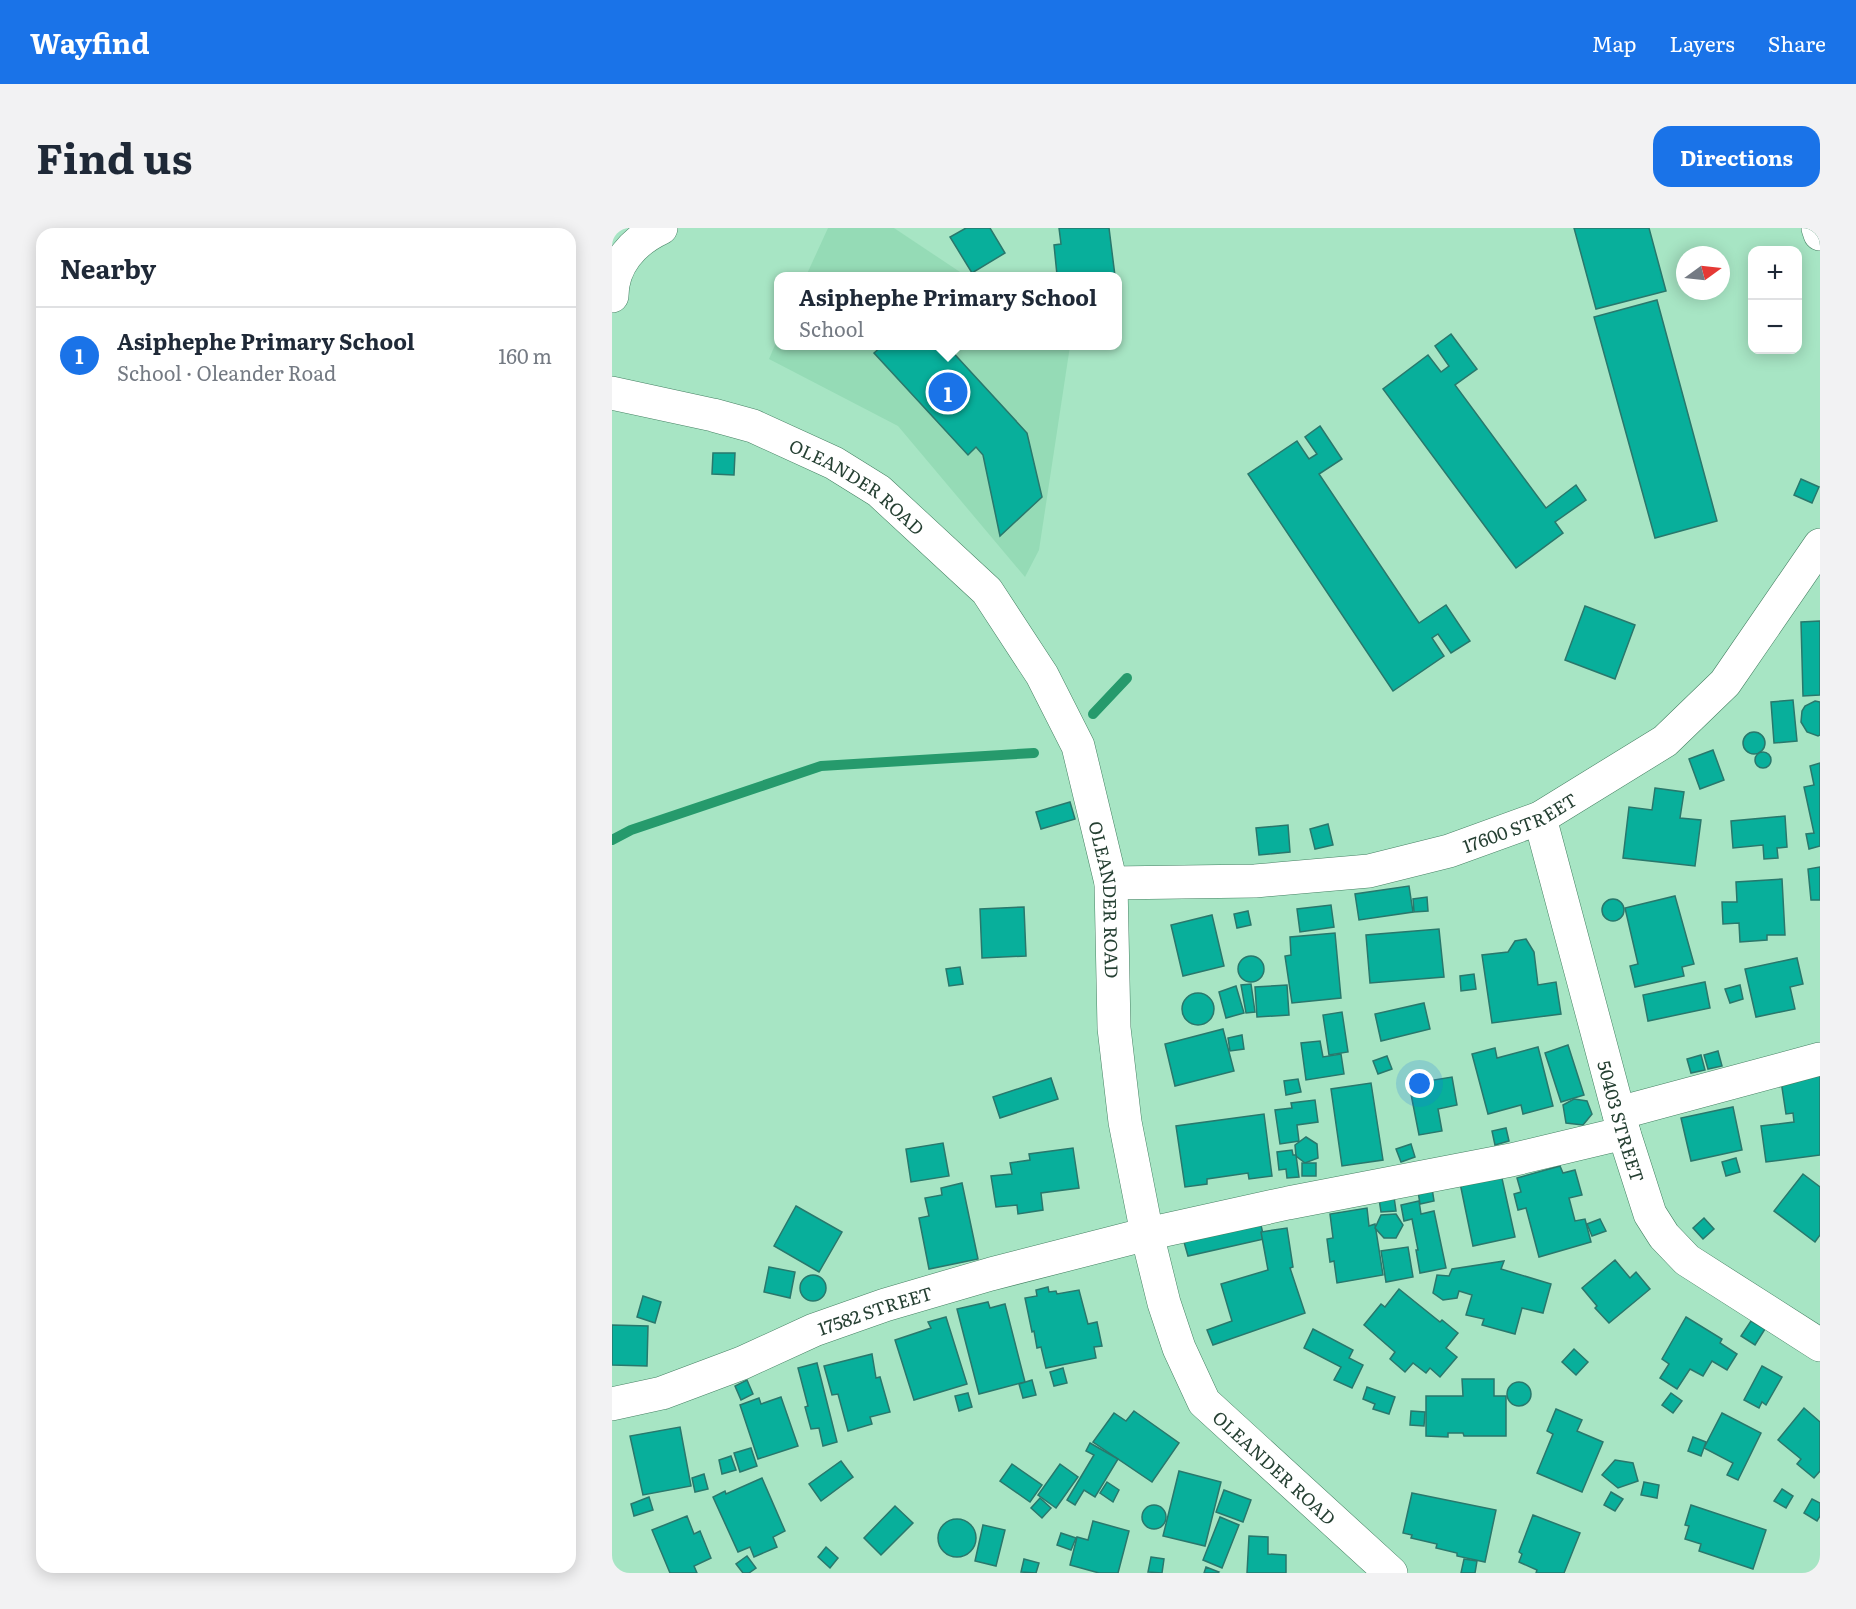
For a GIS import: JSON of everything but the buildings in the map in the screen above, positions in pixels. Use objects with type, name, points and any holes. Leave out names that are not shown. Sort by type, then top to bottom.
[{"type":"street","points":[[612,296],[612,287],[618,267],[628,252],[650,233],[661,228]]},
{"type":"street","points":[[1818,228],[1820,234]]},
{"type":"street","name":"OLEANDER ROAD","points":[[612,393],[753,426],[834,463],[879,491],[987,591],[1042,675],[1078,746],[1111,883],[1116,1040],[1125,1122],[1147,1234],[1164,1303],[1179,1348],[1204,1402],[1391,1573]]},
{"type":"street","name":"17600 STREET","points":[[1111,883],[1255,881],[1369,871],[1449,851],[1540,818],[1665,741],[1725,683],[1820,545]]},
{"type":"street","name":"50403 STREET","points":[[1540,818],[1621,1123],[1650,1214],[1664,1236],[1687,1260],[1820,1345]]},
{"type":"street","name":"17582 STREET","points":[[612,1404],[662,1393],[742,1363],[814,1330],[885,1305],[991,1274],[1147,1234],[1288,1203],[1511,1160],[1820,1059]]},
{"type":"shaded area","points":[[828,228],[894,228],[960,272],[808,272]]},
{"type":"shaded area","points":[[774,347],[774,350],[1069,350],[1039,550],[1025,577],[898,426],[769,359]]},
{"type":"waterway","points":[[1093,714],[1127,678]]},
{"type":"waterway","points":[[612,840],[631,830],[821,766],[1034,753]]},
{"type":"place","name":"Asiphephe Primary School","points":[[948,392]]}]
